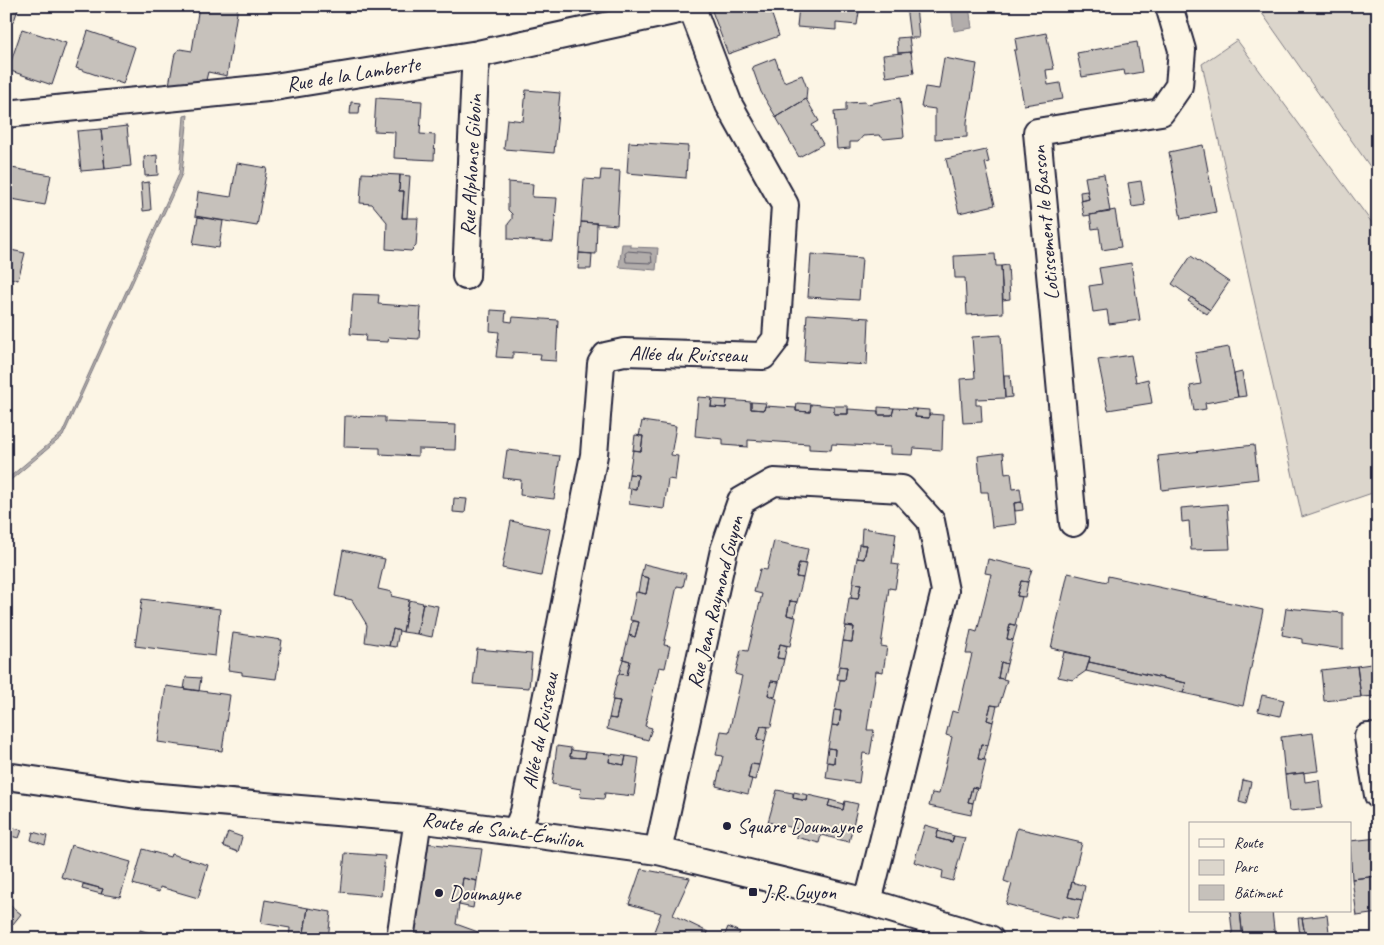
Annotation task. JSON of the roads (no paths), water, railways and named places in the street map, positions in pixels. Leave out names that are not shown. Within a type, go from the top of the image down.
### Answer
[{"type":"street","name":"Lotissement le Basson","points":[[1074,523],[1036,132],[1161,112],[1179,86],[1182,50],[1169,6]]},
{"type":"street","name":"Rue de la Lamberte","points":[[6,114],[268,88],[478,54],[694,7]]},
{"type":"street","name":"Allée du Ruisseau","points":[[516,832],[526,802],[594,455],[601,364],[606,356],[624,352],[764,356],[776,340],[785,205],[729,105],[694,7]]},
{"type":"street","name":"Rue Alphonse Giboin","points":[[466,276],[475,71],[478,54]]},
{"type":"street","name":"Rue Jean Raymond Guyon","points":[[658,851],[724,550],[741,502],[774,482],[902,489],[931,521],[945,591],[868,902]]},
{"type":"street","points":[[1378,737],[1368,737],[1378,796]]},
{"type":"street","name":"Route de Saint-Émilion","points":[[6,776],[137,795],[418,819],[658,851],[868,902],[963,934],[990,939]]},
{"type":"street","points":[[400,939],[418,819]]},
{"type":"water","points":[[951,6],[969,6],[972,28],[954,31]]},
{"type":"water","points":[[188,115],[182,174],[63,436],[6,484],[6,480],[62,433],[179,174],[184,116]]},
{"type":"water","points":[[622,244],[630,244],[630,247],[658,248],[656,270],[619,267]]},
{"type":"place","name":"Square Doumayne","points":[[727,826]]},
{"type":"place","name":"J.R. Guyon","points":[[753,892]]},
{"type":"place","name":"Doumayne","points":[[439,893]]}]
